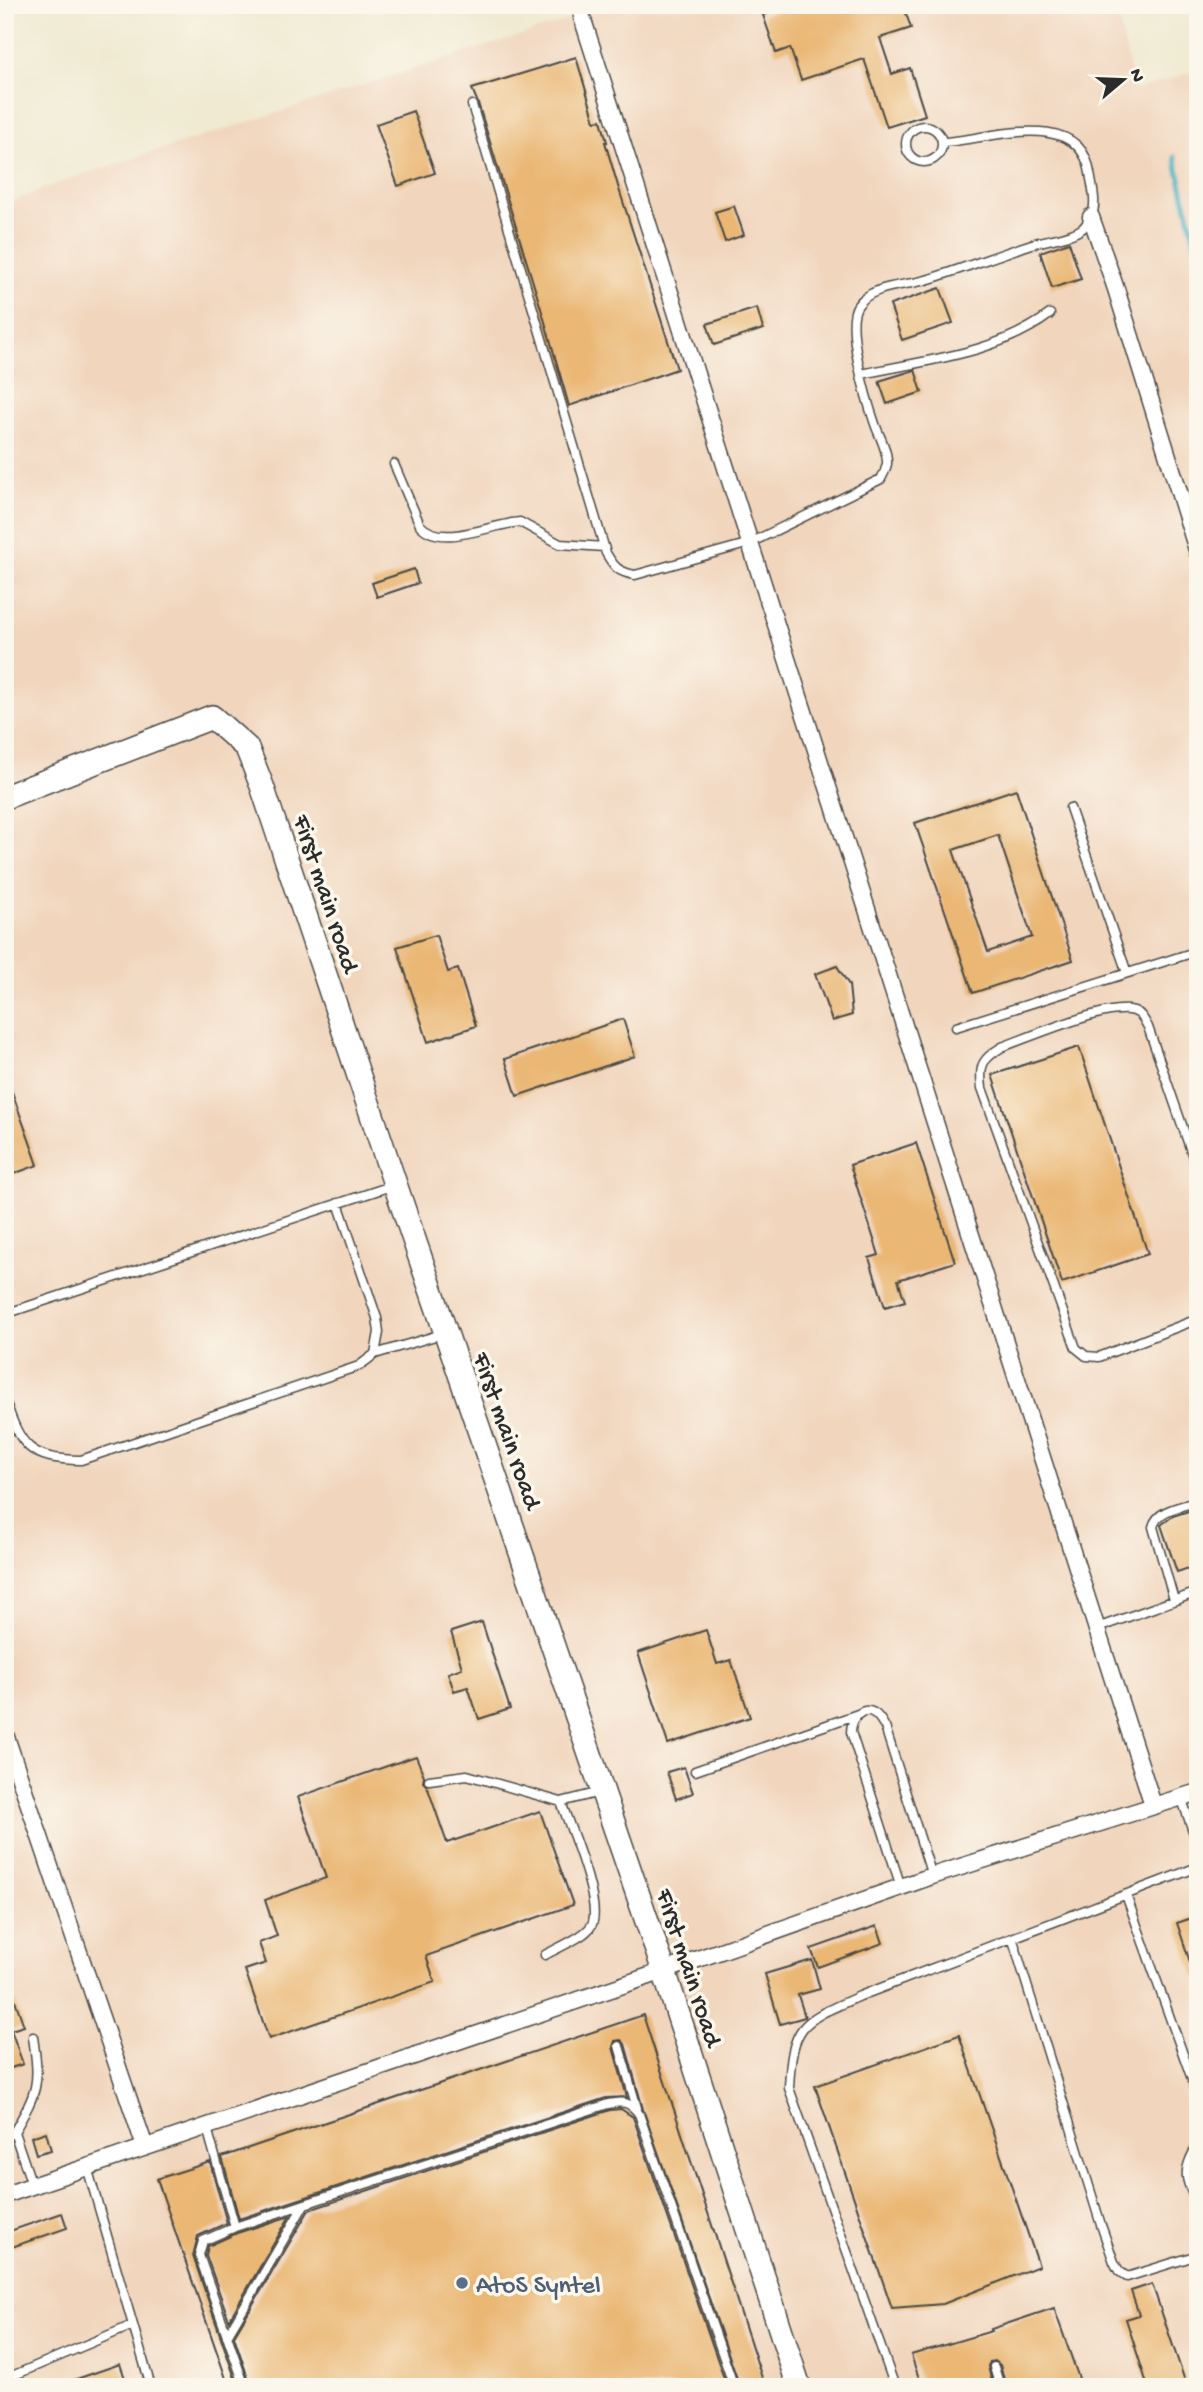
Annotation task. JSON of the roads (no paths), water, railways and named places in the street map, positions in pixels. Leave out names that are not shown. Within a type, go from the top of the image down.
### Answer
[{"type":"street","points":[[582,18],[1153,1805]]},
{"type":"street","points":[[1091,217],[1198,553]]},
{"type":"street","name":"First main road","points":[[5,797],[212,717],[247,748],[603,1791],[672,1968],[799,2387]]},
{"type":"street","points":[[5,1734],[145,2147]]},
{"type":"street","points":[[5,2195],[672,1968],[932,1876],[1198,1792]]},
{"type":"lane","points":[[472,105],[604,547],[614,567],[623,573],[635,575],[750,544],[881,479],[887,464],[886,454],[874,422],[854,345],[853,314],[857,306],[865,298],[881,290],[925,280],[1084,228],[1091,217],[1095,206],[1086,157],[1081,148],[1065,137],[1042,131],[1026,131],[943,142]]},
{"type":"lane","points":[[923,125],[932,126],[940,133],[943,142],[942,152],[936,159],[926,163],[909,155],[906,146],[907,136],[914,128],[923,125]]},
{"type":"lane","points":[[862,374],[991,345],[1031,328],[1050,314]]},
{"type":"lane","points":[[394,464],[419,525],[434,535],[447,537],[520,522],[560,544],[604,547]]},
{"type":"lane","points":[[1070,808],[1127,973]]},
{"type":"lane","points":[[956,1027],[1198,951]]},
{"type":"lane","points":[[1198,1171],[1142,1015],[1133,1011],[1109,1010],[1002,1047],[987,1056],[980,1070],[982,1088],[1076,1348],[1086,1356],[1100,1357],[1198,1319]]},
{"type":"lane","points":[[5,1314],[395,1184]]},
{"type":"lane","points":[[338,1203],[377,1318],[379,1332],[375,1354]]},
{"type":"lane","points":[[5,1400],[11,1418],[32,1451],[63,1460],[80,1460],[359,1366],[375,1354],[446,1333]]},
{"type":"lane","points":[[1174,1600],[1153,1528],[1154,1521],[1165,1513],[1198,1502]]},
{"type":"lane","points":[[1097,1628],[1198,1592]]},
{"type":"lane","points":[[695,1771],[858,1714],[868,1711],[875,1713],[885,1727],[932,1876]]},
{"type":"lane","points":[[858,1714],[853,1719],[851,1731],[901,1887]]},
{"type":"lane","points":[[429,1780],[467,1775],[561,1802],[603,1791]]},
{"type":"lane","points":[[1181,1797],[1198,1845]]},
{"type":"lane","points":[[545,1955],[592,1926],[595,1912],[593,1895],[561,1802]]},
{"type":"lane","points":[[895,2387],[789,2088],[791,2054],[799,2031],[820,2014],[1198,1867]]},
{"type":"lane","points":[[1126,1895],[1198,2096]]},
{"type":"lane","points":[[1013,1940],[1101,2225],[1119,2271],[1127,2277],[1198,2255]]},
{"type":"lane","points":[[32,2185],[9,2133],[33,2100],[38,2075],[33,2037]]},
{"type":"lane","points":[[619,2046],[639,2114],[734,2387]]},
{"type":"lane","points":[[245,2387],[199,2255],[203,2241],[234,2227],[608,2104],[623,2101],[631,2104],[639,2114]]},
{"type":"lane","points":[[207,2128],[234,2227]]},
{"type":"lane","points":[[1198,2143],[1186,2165],[1186,2182],[1198,2205]]},
{"type":"lane","points":[[87,2167],[151,2387]]},
{"type":"lane","points":[[227,2336],[304,2204]]},
{"type":"lane","points":[[5,2379],[133,2325]]},
{"type":"lane","points":[[994,2367],[1000,2387]]},
{"type":"waterway","points":[[1175,157],[1198,255]]},
{"type":"place","name":"AtoS Syntel","points":[[462,2283]]}]
